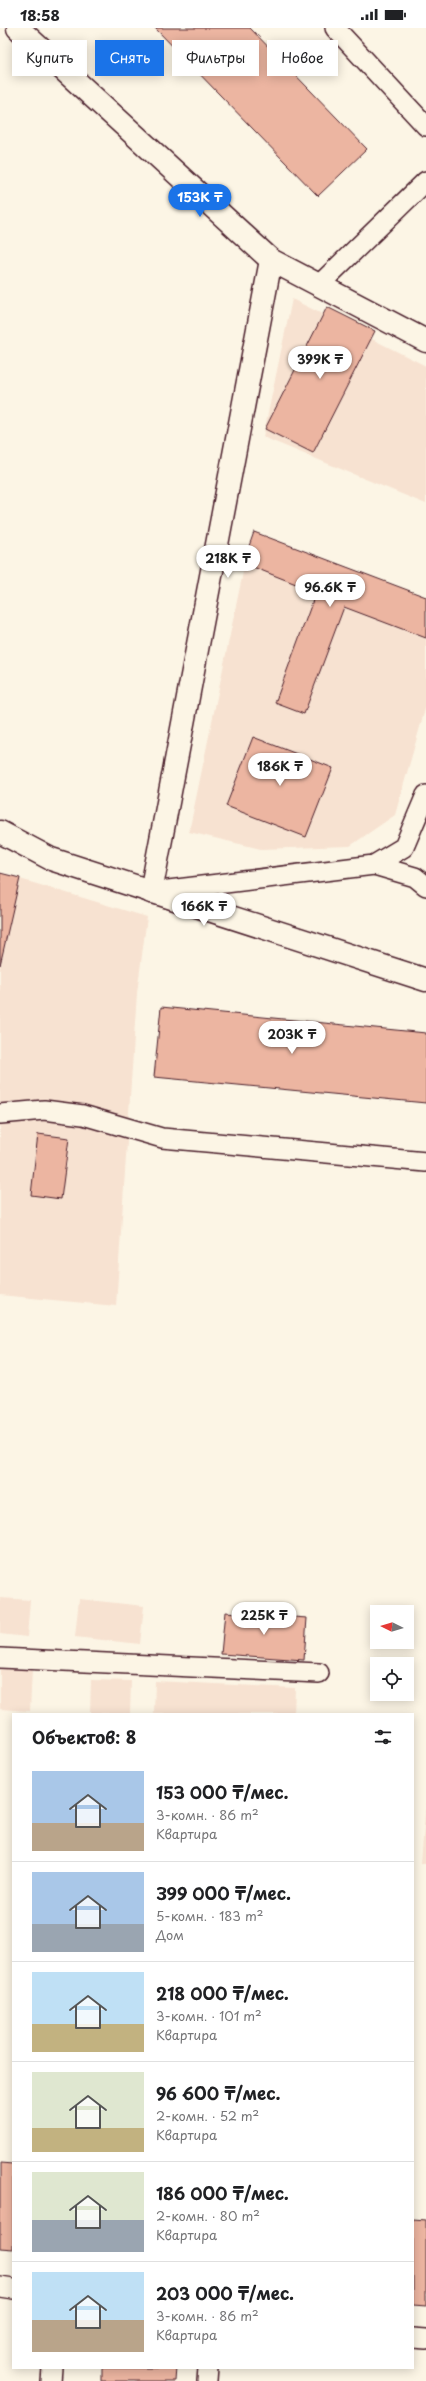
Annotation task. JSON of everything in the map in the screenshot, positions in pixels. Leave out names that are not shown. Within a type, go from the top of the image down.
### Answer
[{"type":"street","points":[[18,28],[271,260],[426,341]]},
{"type":"street","points":[[151,892],[271,260]]},
{"type":"street","points":[[0,832],[51,859],[426,980]]},
{"type":"lane","points":[[335,28],[426,126]]},
{"type":"lane","points":[[319,285],[426,181]]},
{"type":"lane","points":[[374,865],[404,847],[426,795]]},
{"type":"lane","points":[[151,892],[374,865],[416,877],[426,886]]},
{"type":"lane","points":[[0,1114],[44,1110],[83,1114],[162,1138],[426,1162]]},
{"type":"lane","points":[[0,1658],[319,1673]]},
{"type":"lane","points":[[0,2287],[12,2289]]},
{"type":"lane","points":[[414,2338],[426,2339]]},
{"type":"lane","points":[[51,2381],[52,2369]]},
{"type":"lane","points":[[207,2381],[208,2369]]},
{"type":"shaded area","points":[[292,299],[426,366],[426,504],[263,437]]},
{"type":"shaded area","points":[[247,553],[426,624],[426,706],[395,815],[350,846],[261,849],[189,832]]},
{"type":"shaded area","points":[[0,873],[147,917],[137,993],[116,1306],[0,1295]]},
{"type":"shaded area","points":[[0,1598],[30,1600],[27,1637],[0,1634]]},
{"type":"shaded area","points":[[79,1599],[144,1606],[140,1644],[75,1637]]},
{"type":"shaded area","points":[[0,1667],[32,1669],[30,1711],[0,1709]]},
{"type":"shaded area","points":[[91,1680],[131,1681],[130,1713],[90,1713]]},
{"type":"shaded area","points":[[155,1681],[295,1688],[294,1713],[154,1713]]},
{"type":"shaded area","points":[[426,1802],[426,1863],[421,1863]]},
{"type":"building","points":[[155,28],[250,28],[267,46],[267,76],[296,76],[367,149],[318,196],[202,76],[259,76],[259,40],[172,40],[172,46]]},
{"type":"building","points":[[327,307],[375,331],[313,453],[265,429]]},
{"type":"building","points":[[254,532],[426,597],[426,638],[344,607],[304,714],[275,703],[316,592],[243,563]]},
{"type":"building","points":[[253,737],[333,768],[306,837],[226,806]]},
{"type":"building","points":[[0,873],[20,878],[0,965]]},
{"type":"building","points":[[161,1007],[426,1033],[426,1103],[154,1077]]},
{"type":"building","points":[[38,1134],[69,1138],[61,1199],[31,1195]]},
{"type":"building","points":[[225,1612],[307,1618],[304,1660],[221,1654]]},
{"type":"building","points":[[0,2163],[12,2164],[12,2249],[0,2248]]},
{"type":"building","points":[[414,2219],[426,2220],[426,2306],[414,2305]]},
{"type":"building","points":[[102,2369],[176,2369],[175,2381],[102,2381]]}]
